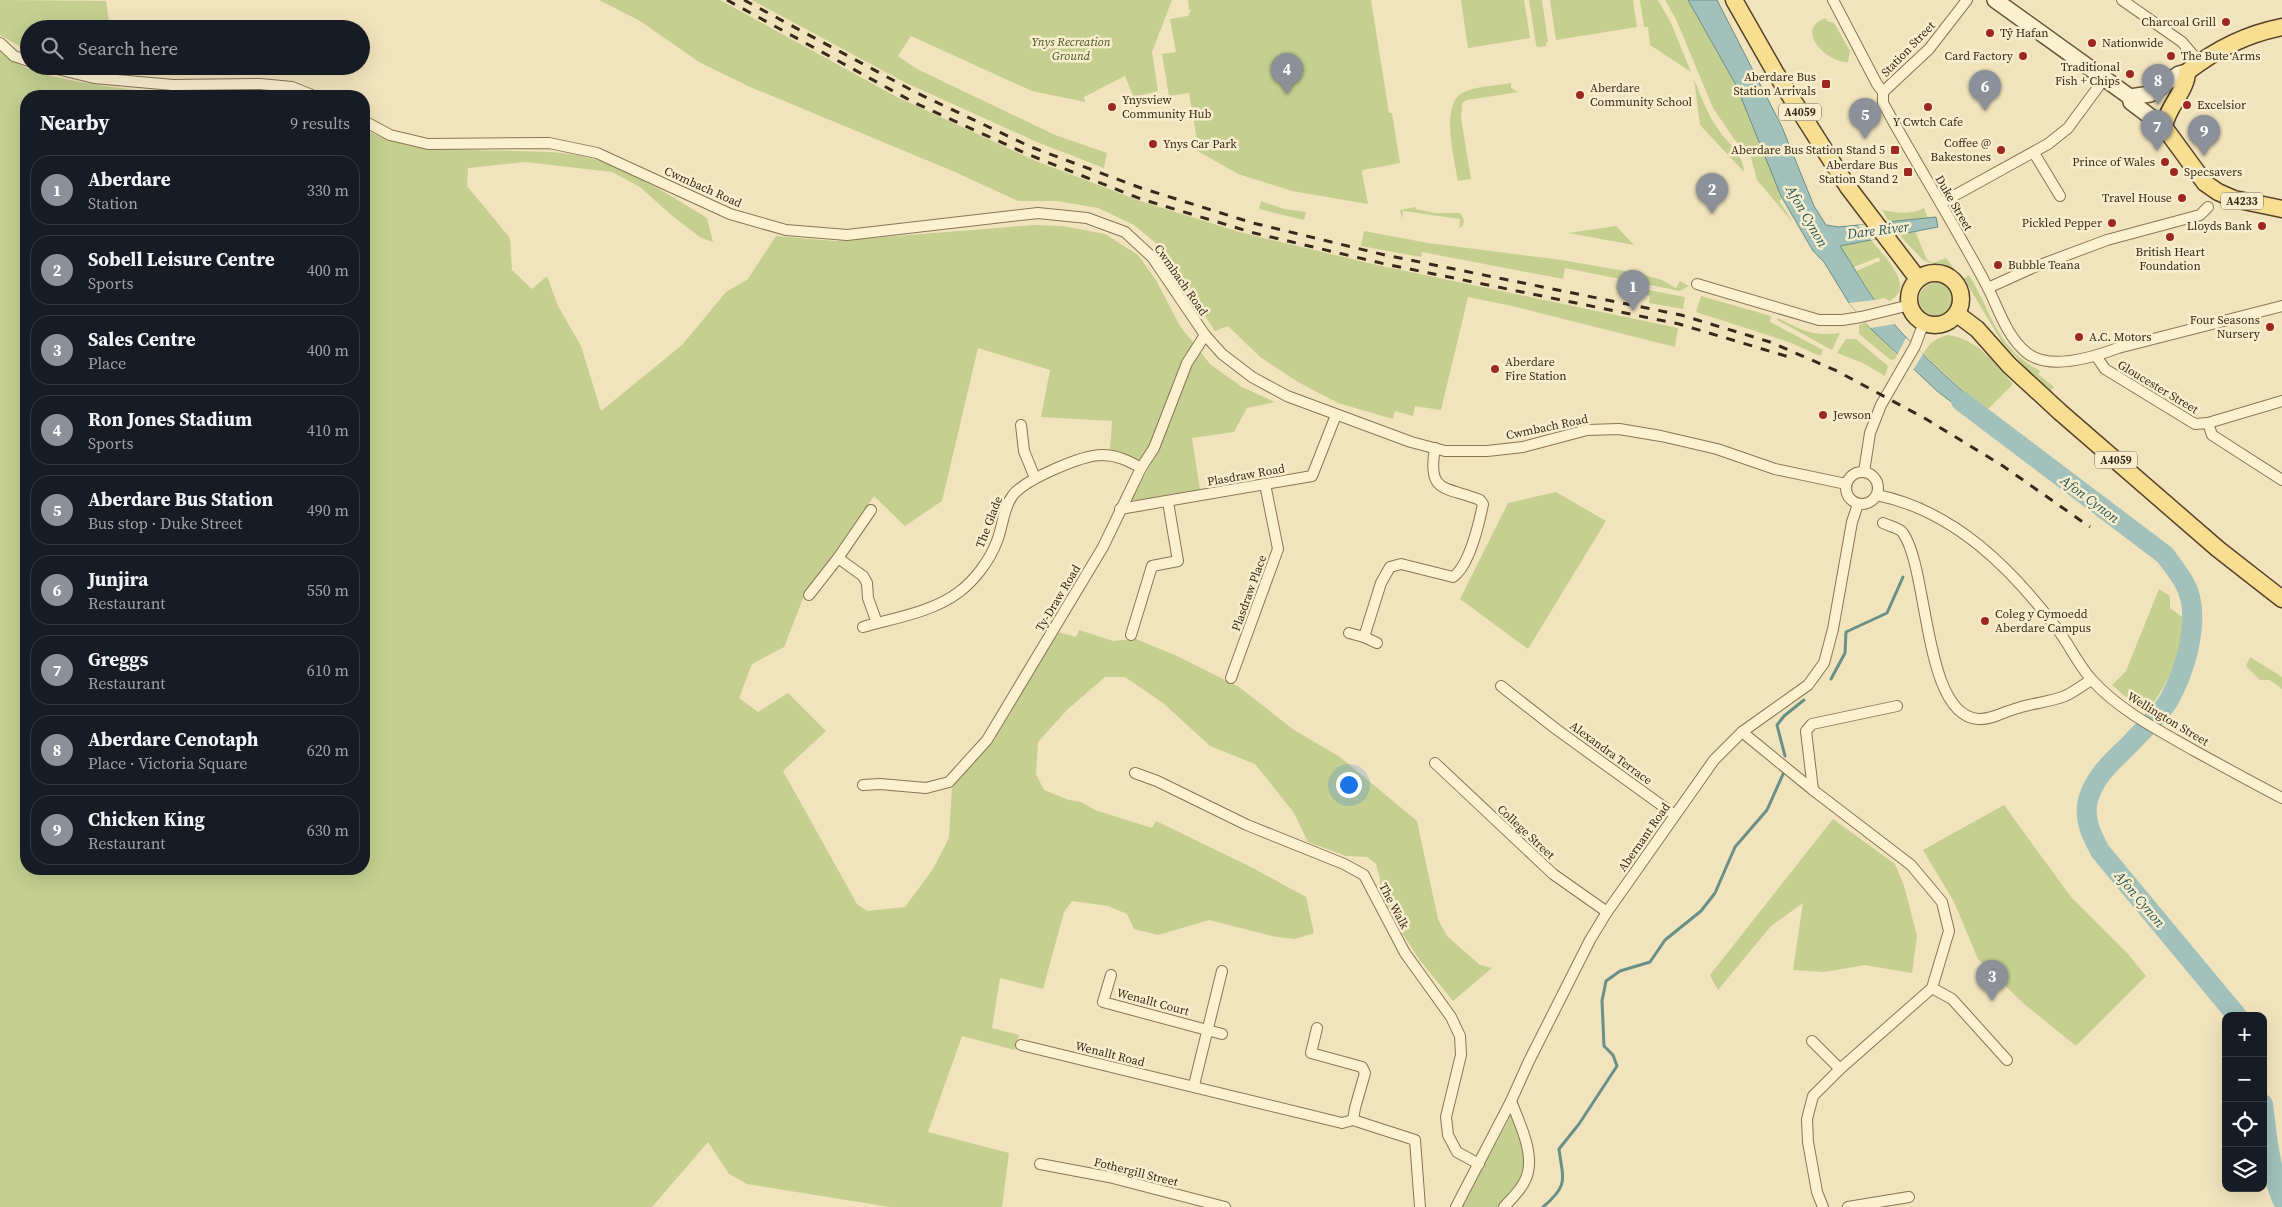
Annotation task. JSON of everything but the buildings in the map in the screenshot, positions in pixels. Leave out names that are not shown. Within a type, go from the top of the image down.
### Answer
[{"type":"main road","name":"A4059","points":[[1734,0],[1780,80],[1848,187],[1918,279]]},
{"type":"main road","points":[[1995,0],[2130,97],[2131,102],[2164,127]]},
{"type":"main road","points":[[2130,97],[2150,94],[2179,74],[2246,36],[2282,27]]},
{"type":"main road","points":[[2164,127],[2165,117],[2193,67]]},
{"type":"main road","name":"A4233","points":[[2164,127],[2205,183],[2229,197],[2282,209]]},
{"type":"main road","points":[[1934,273],[1942,274],[1956,282],[1961,298],[1957,314],[1952,319],[1938,324],[1924,322],[1913,312],[1910,304],[1911,291],[1918,279],[1934,273]]},
{"type":"main road","name":"A4059","points":[[1957,314],[1977,329],[2009,365],[2060,412],[2218,549],[2282,599]]},
{"type":"street","name":"Station Street","points":[[1883,92],[1929,49],[1967,0]]},
{"type":"street","points":[[2122,0],[2182,42],[2193,67]]},
{"type":"street","name":"Duke Street","points":[[1837,1],[1883,92],[1883,103],[1988,288],[2007,328],[2027,353],[2050,361],[2069,361],[2096,356],[2118,348],[2282,306]]},
{"type":"street","points":[[0,44],[14,56],[20,58]]},
{"type":"street","points":[[82,75],[94,78],[173,86],[260,84],[292,87],[299,90]]},
{"type":"street","points":[[1941,203],[2034,153],[2068,128],[2104,79]]},
{"type":"street","name":"Cwmbach Road","points":[[370,124],[390,135],[428,144],[549,143],[597,153],[730,214],[786,230],[846,235],[1038,213],[1087,218],[1125,232],[1152,256],[1205,335],[1222,354],[1252,377],[1287,396],[1411,442],[1445,451],[1487,451],[1523,447],[1587,430],[1619,429],[1717,449],[1755,464],[1846,484]]},
{"type":"street","points":[[2034,153],[2060,196]]},
{"type":"street","points":[[1988,288],[2032,268],[2107,240],[2200,215],[2208,207]]},
{"type":"street","points":[[1697,284],[1813,318],[1833,320],[1861,317],[1910,304]]},
{"type":"street","points":[[1864,472],[1870,433],[1881,405],[1915,346],[1924,322]]},
{"type":"street","name":"Ty-Draw Road","points":[[863,785],[926,788],[949,782],[987,740],[1102,547],[1141,468],[1154,448],[1187,363],[1205,335]]},
{"type":"street","name":"Gloucester Street","points":[[2096,356],[2105,369],[2195,424],[2208,423],[2212,435],[2282,480]]},
{"type":"street","points":[[2208,423],[2282,402]]},
{"type":"street","name":"Plasdraw Road","points":[[1120,509],[1312,476],[1336,415]]},
{"type":"street","points":[[1021,425],[1024,451],[1035,478]]},
{"type":"street","points":[[1364,637],[1381,584],[1390,567],[1401,564],[1453,577],[1460,572],[1472,542],[1483,504],[1480,500],[1443,489],[1434,479],[1431,467],[1435,448]]},
{"type":"street","name":"The Glade","points":[[863,627],[933,606],[959,592],[974,576],[991,552],[1013,495],[1035,478],[1080,460],[1102,455],[1128,460],[1141,468]]},
{"type":"street","points":[[1864,472],[1873,476],[1876,480],[1877,495],[1871,502],[1858,504],[1846,494],[1846,484],[1855,473],[1864,472]]},
{"type":"street","name":"Plasdraw Place","points":[[1231,678],[1278,549],[1265,484]]},
{"type":"street","name":"Wellington Street","points":[[1877,495],[1899,499],[1940,518],[1972,539],[2005,567],[2037,602],[2091,680],[2118,703],[2166,734],[2282,798]]},
{"type":"street","points":[[1131,635],[1152,566],[1178,561],[1168,502]]},
{"type":"street","name":"Abernant Road","points":[[1456,1207],[1511,1101],[1590,940],[1607,912],[1714,760],[1742,732],[1808,685],[1824,664],[1833,628],[1852,522],[1858,504]]},
{"type":"street","points":[[809,595],[872,510]]},
{"type":"street","points":[[1883,523],[1902,531],[1913,552],[1935,668],[1951,700],[1965,715],[1977,719],[1991,718],[2015,708],[2066,695],[2091,680]]},
{"type":"street","points":[[838,558],[863,576],[867,582],[868,598],[877,623]]},
{"type":"street","points":[[1349,633],[1377,643]]},
{"type":"street","name":"Alexandra Terrace","points":[[1501,686],[1556,729],[1675,815]]},
{"type":"street","points":[[1813,790],[1806,731],[1812,724],[1897,706]]},
{"type":"street","points":[[1742,732],[1813,790],[1911,865],[1942,902],[1949,931],[1932,988],[1840,1068],[1813,1096],[1807,1119],[1817,1192],[1823,1207]]},
{"type":"street","name":"College Street","points":[[1435,763],[1553,874],[1607,912]]},
{"type":"street","name":"The Walk","points":[[1135,774],[1157,781],[1247,825],[1344,864],[1364,875],[1405,953],[1451,1017],[1460,1036],[1461,1055],[1446,1116],[1448,1135],[1457,1152],[1479,1164]]},
{"type":"street","points":[[1194,1085],[1222,971]]},
{"type":"street","name":"Wenallt Court","points":[[1111,975],[1103,1002],[1222,1034]]},
{"type":"street","points":[[1932,988],[1952,999],[2007,1060]]},
{"type":"street","points":[[1317,1028],[1311,1053],[1362,1066],[1365,1073],[1353,1120]]},
{"type":"street","points":[[1812,1042],[1840,1068]]},
{"type":"street","name":"Wenallt Road","points":[[1021,1045],[1194,1085],[1342,1123],[1353,1120],[1415,1140],[1420,1207]]},
{"type":"street","points":[[1504,1207],[1521,1186],[1528,1173],[1529,1159],[1520,1124],[1511,1101]]},
{"type":"street","name":"Fothergill Street","points":[[1040,1164],[1109,1177],[1225,1207]]},
{"type":"street","points":[[1848,1207],[1909,1197]]},
{"type":"green space","points":[[0,0],[106,1],[109,20],[20,20],[20,47],[0,35]]},
{"type":"green space","points":[[599,0],[720,0],[897,97],[1036,161],[1140,201],[1243,233],[1377,265],[1678,328],[1675,347],[1512,306],[1468,297],[1441,410],[1415,406],[1413,416],[1395,411],[1393,419],[1338,403],[1298,382],[1260,357],[1228,326],[1215,331],[1158,245],[1134,225],[1098,208],[1057,201],[1018,201],[955,172],[748,86],[699,62],[640,21]]},
{"type":"green space","name":"Ynys Recreation Ground","points":[[752,0],[1172,0],[1152,52],[1158,91],[1139,96],[1141,107],[1138,108],[1125,76],[1084,97],[1085,102],[1032,91],[911,36],[898,56],[917,69],[1055,135],[1107,153],[1104,168],[1037,142],[904,82]]},
{"type":"green space","points":[[1188,0],[1371,0],[1389,113],[1392,113],[1400,163],[1363,170],[1368,204],[1292,191],[1238,174],[1196,150],[1198,146],[1189,93],[1169,96],[1162,54],[1176,52],[1170,19],[1188,16],[1191,10],[1189,10]]},
{"type":"green space","points":[[1461,0],[1524,0],[1530,38],[1468,48]]},
{"type":"green space","points":[[1529,0],[1542,0],[1548,42],[1546,42],[1546,46],[1537,47]]},
{"type":"green space","points":[[1550,0],[1633,0],[1637,27],[1556,40]]},
{"type":"green space","points":[[1640,0],[1658,0],[1671,23],[1691,72],[1650,45],[1648,27],[1644,27]]},
{"type":"green space","points":[[1665,0],[1688,0],[1736,85],[1783,198],[1779,201],[1794,224],[1757,180],[1751,157],[1734,139],[1713,108],[1676,19]]},
{"type":"green space","points":[[1826,18],[1827,21],[1834,23],[1850,51],[1848,62],[1831,57],[1823,51],[1813,37],[1813,30],[1817,23]]},
{"type":"green space","points":[[0,52],[20,65],[20,75],[49,75],[93,84],[141,90],[20,90],[20,875],[370,875],[370,132],[385,139],[410,145],[467,150],[553,152],[594,159],[627,172],[707,218],[713,242],[701,238],[640,187],[612,172],[525,162],[468,168],[467,186],[510,238],[512,270],[532,289],[547,276],[558,306],[581,346],[601,411],[682,345],[726,292],[748,279],[776,236],[835,241],[1034,225],[1063,226],[1105,234],[1138,255],[1156,280],[1180,326],[1210,364],[1242,387],[1275,402],[1247,408],[1234,432],[1192,438],[1200,490],[1130,501],[1151,464],[1110,449],[1112,421],[1041,417],[1050,370],[978,348],[942,501],[905,526],[874,496],[804,596],[784,647],[752,664],[739,698],[758,712],[788,693],[826,731],[783,771],[857,904],[867,911],[905,907],[933,869],[949,838],[952,786],[990,741],[1058,632],[1076,637],[1079,630],[1113,641],[1136,639],[1177,656],[1239,687],[1294,730],[1340,757],[1417,821],[1438,919],[1447,936],[1480,965],[1492,968],[1453,1001],[1419,959],[1403,934],[1380,892],[1380,878],[1376,864],[1367,857],[1346,856],[1308,842],[1294,813],[1255,764],[1210,746],[1163,703],[1125,677],[1105,677],[1067,710],[1038,742],[1036,774],[1044,790],[1069,800],[1081,802],[1095,810],[1152,828],[1156,821],[1253,868],[1306,897],[1314,933],[1295,939],[1276,937],[1209,920],[1158,935],[1134,929],[1127,914],[1108,906],[1072,901],[1064,912],[1043,989],[1000,978],[992,1028],[1019,1035],[1015,1050],[962,1036],[928,1132],[1009,1153],[1002,1207],[890,1207],[747,1184],[729,1174],[708,1142],[652,1207],[0,1207]]},
{"type":"green space","points":[[1694,79],[1704,105],[1714,123],[1741,159],[1744,172],[1700,125]]},
{"type":"green space","points":[[1511,83],[1511,88],[1518,92],[1467,100],[1462,103],[1461,118],[1471,179],[1458,181],[1450,121],[1455,100],[1462,93],[1473,89]]},
{"type":"green space","points":[[1261,201],[1284,209],[1306,212],[1304,220],[1259,209]]},
{"type":"green space","points":[[1415,207],[1416,209],[1435,213],[1460,213],[1464,220],[1463,226],[1459,228],[1460,219],[1403,211],[1402,219],[1400,210]]},
{"type":"green space","points":[[1924,208],[1928,218],[1889,222],[1882,210],[1904,213]]},
{"type":"green space","points":[[1616,226],[1634,245],[1568,233]]},
{"type":"green space","points":[[1364,231],[1428,243],[1562,260],[1636,273],[1662,280],[1676,288],[1680,281],[1689,286],[1680,291],[1565,268],[1563,279],[1422,252],[1421,257],[1361,246]]},
{"type":"green space","points":[[1915,231],[1927,260],[1933,263],[1946,258],[1958,274],[1923,260],[1900,236]]},
{"type":"green space","points":[[1871,240],[1895,270],[1900,283],[1899,291],[1890,301],[1884,298],[1875,300],[1856,271],[1880,261],[1879,257],[1854,267],[1840,246]]},
{"type":"green space","points":[[1969,275],[2004,340],[2025,362],[2040,371],[2038,374],[2054,387],[2049,393],[2002,342],[1964,279]]},
{"type":"green space","points":[[1936,283],[1948,288],[1953,300],[1948,312],[1936,317],[1924,312],[1919,300],[1924,288]]},
{"type":"green space","points":[[1617,284],[1685,297],[1683,309],[1649,303],[1650,296],[1616,289]]},
{"type":"green space","points":[[1701,296],[1771,316],[1770,322],[1823,350],[1820,356],[1789,342],[1696,312]]},
{"type":"green space","points":[[1778,318],[1808,332],[1822,334],[1840,333],[1832,350],[1777,320]]},
{"type":"green space","points":[[1866,323],[1897,355],[1895,359],[1891,360],[1859,334],[1859,325]]},
{"type":"green space","points":[[1948,335],[1968,341],[1985,353],[2013,384],[1986,411],[1923,354],[1933,342]]},
{"type":"green space","points":[[1846,339],[1856,339],[1888,366],[1885,376],[1863,363],[1837,353]]},
{"type":"green space","points":[[1556,492],[1606,521],[1528,649],[1460,599],[1508,503]]},
{"type":"green space","points":[[2159,589],[2170,596],[2170,608],[2185,619],[2181,644],[2173,668],[2155,701],[2147,711],[2133,703],[2112,685],[2126,671]]},
{"type":"green space","points":[[2250,657],[2282,677],[2282,689],[2270,680],[2260,680],[2246,666]]},
{"type":"green space","points":[[2004,805],[2071,897],[2128,954],[2146,976],[2076,1046],[2024,1004],[1978,959],[1954,902],[1923,850]]},
{"type":"green space","points":[[1833,819],[1895,864],[1904,886],[1917,936],[1912,973],[1865,965],[1824,972],[1793,970],[1803,903],[1771,926],[1718,990],[1710,975]]},
{"type":"green space","points":[[1511,1115],[1518,1129],[1524,1156],[1521,1179],[1499,1207],[1462,1207]]},
{"type":"water","name":"Dare River","points":[[1688,0],[1717,0],[1782,127],[1814,206],[1826,225],[1839,227],[1936,217],[1938,227],[1840,246],[1875,301],[1900,331],[1986,411],[1978,422],[1937,391],[1870,328],[1849,303],[1824,262],[1813,251],[1781,196],[1736,85]]},
{"type":"pier","points":[[1889,222],[1900,236],[1871,240],[1858,225]]},
{"type":"pier","points":[[1875,300],[1895,324],[1870,328],[1849,303]]},
{"type":"pier","points":[[1906,338],[1923,354],[1913,370],[1897,355]]},
{"type":"waterway","name":"Afon Cynon","points":[[1961,401],[2165,555],[2186,586],[2192,609],[2191,636],[2175,689],[2161,711],[2111,762],[2095,783],[2088,800],[2087,821],[2100,851],[2234,1012]]},
{"type":"waterway","points":[[1831,679],[1845,653],[1846,632],[1887,613],[1903,577]]},
{"type":"waterway","points":[[1785,756],[1777,725],[1784,716],[1804,700]]},
{"type":"waterway","points":[[1543,1207],[1561,1187],[1563,1175],[1559,1149],[1579,1124],[1617,1066],[1613,1055],[1604,1046],[1602,1001],[1606,981],[1620,971],[1650,962],[1665,940],[1701,911],[1715,893],[1735,847],[1767,810],[1784,772]]},
{"type":"waterway","name":"Afon Cynon","points":[[2267,1134],[2272,1165],[2282,1200]]},
{"type":"railway","points":[[727,0],[915,103],[1027,154],[1141,199],[1254,233],[1385,264],[1679,324],[1789,357]]},
{"type":"railway","points":[[744,0],[917,93],[1031,147],[1141,188],[1253,223],[1385,255],[1681,315],[1770,342],[1837,371],[1926,419],[2003,466],[2090,527]]},
{"type":"place","name":"Charcoal Grill","points":[[2226,22]]},
{"type":"place","name":"Tŷ Hafan","points":[[1990,33]]},
{"type":"place","name":"Nationwide","points":[[2092,43]]},
{"type":"place","name":"Card Factory","points":[[2023,56]]},
{"type":"place","name":"The Bute Arms","points":[[2171,56]]},
{"type":"place","name":"Traditional Fish + Chips","points":[[2130,74]]},
{"type":"place","name":"Aberdare Bus Station Arrivals","points":[[1826,84]]},
{"type":"place","name":"Ron Jones Stadium","points":[[1287,94]]},
{"type":"place","name":"Aberdare Community School","points":[[1580,95]]},
{"type":"place","name":"Aberdare Cenotaph","points":[[2158,105]]},
{"type":"place","name":"Excelsior","points":[[2187,105]]},
{"type":"place","name":"Ynysview Community Hub","points":[[1112,107]]},
{"type":"place","name":"Y Cwtch Cafe","points":[[1928,107]]},
{"type":"place","name":"Junjira","points":[[1985,111]]},
{"type":"place","name":"Aberdare Bus Station","points":[[1865,139]]},
{"type":"place","name":"Ynys Car Park","points":[[1153,144]]},
{"type":"place","name":"Aberdare Bus Station Stand 5","points":[[1895,150]]},
{"type":"place","name":"Coffee @ Bakestones","points":[[2001,150]]},
{"type":"place","name":"Greggs","points":[[2157,151]]},
{"type":"place","name":"Chicken King","points":[[2204,156]]},
{"type":"place","name":"Prince of Wales","points":[[2165,162]]},
{"type":"place","name":"Aberdare Bus Station Stand 2","points":[[1908,172]]},
{"type":"place","name":"Specsavers","points":[[2174,172]]},
{"type":"place","name":"Travel House","points":[[2182,198]]},
{"type":"place","name":"Sobell Leisure Centre","points":[[1712,214]]},
{"type":"place","name":"Pickled Pepper","points":[[2112,223]]},
{"type":"place","name":"Lloyds Bank","points":[[2262,226]]},
{"type":"place","name":"British Heart Foundation","points":[[2170,237]]},
{"type":"place","name":"Bubble Teana","points":[[1998,265]]},
{"type":"place","name":"Aberdare","points":[[1633,311]]},
{"type":"place","name":"Four Seasons Nursery","points":[[2270,327]]},
{"type":"place","name":"A.C. Motors","points":[[2079,337]]},
{"type":"place","name":"Aberdare Fire Station","points":[[1495,369]]},
{"type":"place","name":"Jewson","points":[[1823,415]]},
{"type":"place","name":"Coleg y Cymoedd Aberdare Campus","points":[[1985,621]]},
{"type":"place","name":"Sales Centre","points":[[1992,1001]]}]
